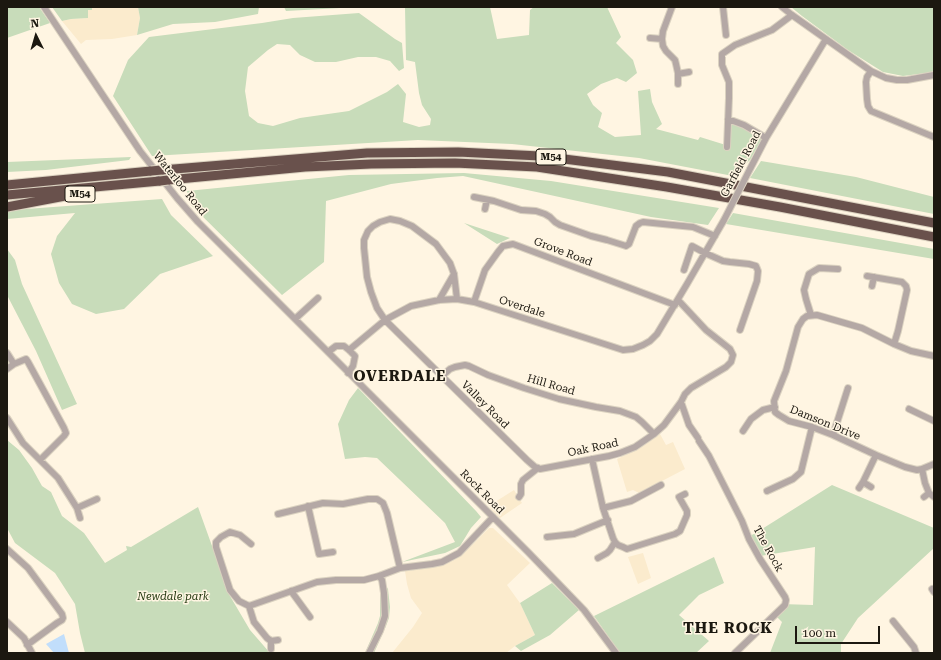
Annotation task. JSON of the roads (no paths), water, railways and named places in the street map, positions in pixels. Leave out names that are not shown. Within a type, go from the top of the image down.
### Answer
[{"type":"highway","name":"M54","points":[[7,185],[93,176],[368,153],[458,152],[540,156],[668,172],[934,223]]},
{"type":"highway","name":"M54","points":[[7,195],[305,167],[371,164],[455,163],[537,167],[667,187],[934,237]]},
{"type":"highway","name":"M54","points":[[7,179],[93,176]]},
{"type":"highway","name":"M54","points":[[7,207],[161,181]]},
{"type":"street","name":"Waterloo Road","points":[[44,7],[140,150],[177,198],[198,222],[328,352]]},
{"type":"street","points":[[672,7],[663,31],[662,39],[663,46],[675,60],[678,67],[678,84]]},
{"type":"street","points":[[724,7],[726,35]]},
{"type":"street","points":[[782,7],[871,71],[886,78],[908,80],[934,75]]},
{"type":"street","points":[[727,147],[730,98],[729,82],[722,65],[722,54],[735,46],[772,30],[792,15]]},
{"type":"street","points":[[650,38],[662,39]]},
{"type":"street","name":"Garfield Road","points":[[676,302],[724,220],[766,138],[826,39]]},
{"type":"street","points":[[871,71],[866,82],[868,106],[871,111],[934,136]]},
{"type":"street","points":[[678,74],[689,72]]},
{"type":"street","points":[[728,119],[744,125],[766,138]]},
{"type":"street","points":[[474,197],[494,201],[521,210],[536,211],[545,214],[560,225],[596,238],[626,246],[629,244],[636,226],[643,222],[693,227],[714,236]]},
{"type":"street","points":[[485,208],[487,200]]},
{"type":"street","points":[[384,320],[377,308],[367,277],[364,240],[368,231],[373,226],[390,219],[412,226],[436,244],[450,263],[454,274],[457,299]]},
{"type":"street","name":"Grove Road","points":[[474,302],[485,270],[503,246],[513,244],[676,302]]},
{"type":"street","points":[[684,270],[692,246],[723,261],[754,265],[757,268],[757,281],[740,330]]},
{"type":"street","points":[[838,269],[819,268],[809,274],[804,290],[811,315],[817,315],[862,328],[911,351],[934,356]]},
{"type":"street","points":[[830,275],[831,268]]},
{"type":"street","points":[[439,300],[454,274]]},
{"type":"street","points":[[872,286],[871,277],[902,282],[906,286],[907,290],[894,344]]},
{"type":"street","points":[[295,319],[318,298]]},
{"type":"street","name":"Overdale","points":[[349,350],[384,320],[411,306],[439,300],[457,299],[474,302],[623,350],[633,349],[650,341],[657,334],[676,302]]},
{"type":"street","name":"Oak Road","points":[[538,468],[545,468],[616,454],[644,442],[668,420],[685,394],[691,388],[726,367],[732,361],[733,355],[730,349],[706,330],[676,302]]},
{"type":"street","name":"Damson Drive","points":[[811,315],[803,319],[798,327],[786,371],[774,401],[775,412],[789,421],[812,427],[833,435],[905,467],[918,470],[922,469]]},
{"type":"street","name":"Valley Road","points":[[384,320],[526,460],[538,468]]},
{"type":"street","points":[[328,352],[336,346],[344,346],[355,356],[353,366],[348,373]]},
{"type":"street","name":"Rock Road","points":[[328,352],[584,610],[616,653]]},
{"type":"street","points":[[7,353],[14,364]]},
{"type":"street","points":[[7,369],[26,359],[66,433],[40,460]]},
{"type":"street","name":"Hill Road","points":[[442,376],[450,369],[455,367],[465,365],[470,366],[488,375],[559,399],[620,411],[636,417],[654,434]]},
{"type":"street","points":[[833,435],[848,388]]},
{"type":"street","name":"The Rock","points":[[681,402],[689,425],[712,462],[742,521],[749,539],[786,600],[785,605],[735,653]]},
{"type":"street","points":[[743,431],[752,419],[763,410],[775,407]]},
{"type":"street","points":[[909,409],[934,421]]},
{"type":"street","points":[[7,418],[23,443],[58,478],[77,508],[80,518]]},
{"type":"street","points":[[767,491],[793,479],[801,472],[812,427]]},
{"type":"street","points":[[859,488],[876,455]]},
{"type":"street","points":[[592,459],[603,508],[615,542],[618,545],[628,549],[680,531],[687,515],[687,511],[679,497],[685,494]]},
{"type":"street","points":[[924,497],[932,495],[925,483],[922,469],[934,464]]},
{"type":"street","points":[[519,497],[521,494],[521,484],[523,480],[538,468]]},
{"type":"street","points":[[863,482],[871,487]]},
{"type":"street","points":[[603,508],[631,501],[661,485]]},
{"type":"street","points":[[278,514],[323,503],[347,503],[372,498],[379,501],[383,503],[387,513],[400,568]]},
{"type":"street","points":[[77,508],[97,499]]},
{"type":"street","points":[[308,506],[319,554],[333,552]]},
{"type":"street","points":[[249,606],[317,582],[364,580],[400,568],[442,562],[459,553],[493,517]]},
{"type":"street","points":[[547,538],[574,534],[608,520]]},
{"type":"street","points":[[251,544],[240,535],[230,532],[216,542],[216,547],[230,590],[240,601],[249,606],[254,622],[267,638],[271,641],[278,640]]},
{"type":"street","points":[[598,558],[607,553],[615,542]]},
{"type":"street","points":[[7,549],[28,568],[62,614],[63,618],[27,645]]},
{"type":"street","points":[[369,653],[380,631],[385,616],[384,593],[382,580],[379,576]]},
{"type":"street","points":[[291,591],[310,617]]},
{"type":"street","points":[[305,610],[310,606]]},
{"type":"street","points":[[893,621],[914,647],[916,653]]},
{"type":"street","points":[[7,622],[24,638],[32,653]]},
{"type":"street","points":[[271,641],[271,649]]},
{"type":"water","points":[[64,634],[69,653],[54,653],[46,644]]},
{"type":"district","name":"OVERDALE","points":[[400,377]]},
{"type":"district","name":"THE ROCK","points":[[728,629]]},
{"type":"park label","name":"Newdale park","points":[[173,597]]}]
